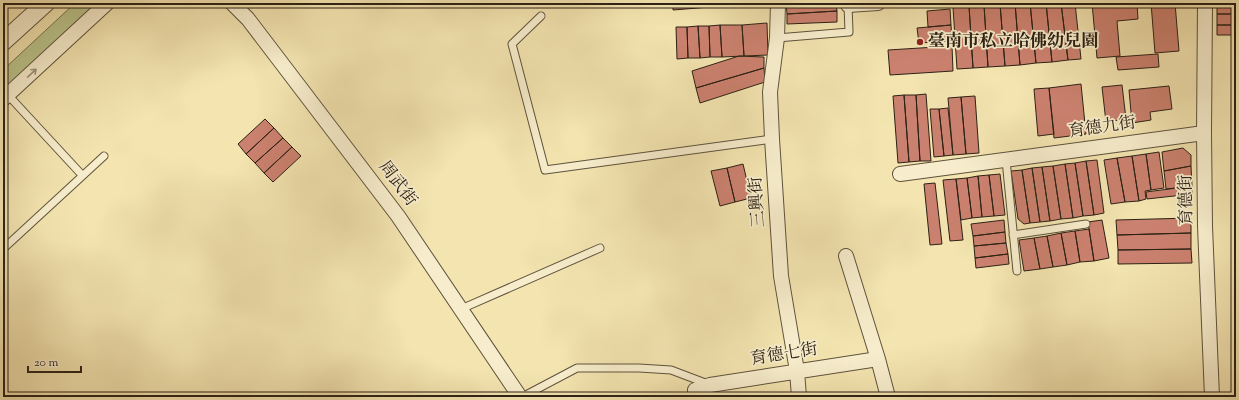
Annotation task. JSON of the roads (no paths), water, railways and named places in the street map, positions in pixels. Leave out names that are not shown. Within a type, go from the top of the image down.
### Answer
[{"type":"street","points":[[3,42],[46,3]]},
{"type":"street","points":[[5,97],[107,3]]},
{"type":"street","name":"周武街","points":[[232,3],[248,19],[398,216],[521,397]]},
{"type":"street","name":"三興街","points":[[778,3],[777,38],[770,92],[772,139],[781,276],[797,371],[799,397]]},
{"type":"street","points":[[848,4],[878,3]]},
{"type":"street","name":"育德街","points":[[1205,3],[1205,226],[1212,397]]},
{"type":"street","name":"育德九街","points":[[900,174],[1204,133]]},
{"type":"street","points":[[846,256],[878,359],[888,397]]},
{"type":"street","name":"育德七街","points":[[696,393],[710,385],[878,359]]},
{"type":"lane","points":[[777,38],[849,32],[848,4]]},
{"type":"lane","points":[[541,16],[512,44],[545,170],[772,139]]},
{"type":"lane","points":[[5,97],[82,175]]},
{"type":"lane","points":[[3,249],[104,156]]},
{"type":"lane","points":[[1006,160],[1017,271]]},
{"type":"lane","points":[[1013,235],[1086,224]]},
{"type":"lane","points":[[461,309],[600,248]]},
{"type":"lane","points":[[521,397],[577,368],[639,368],[671,370],[710,385]]},
{"type":"place","name":"臺南市私立哈佛幼兒園","points":[[920,42]]}]
